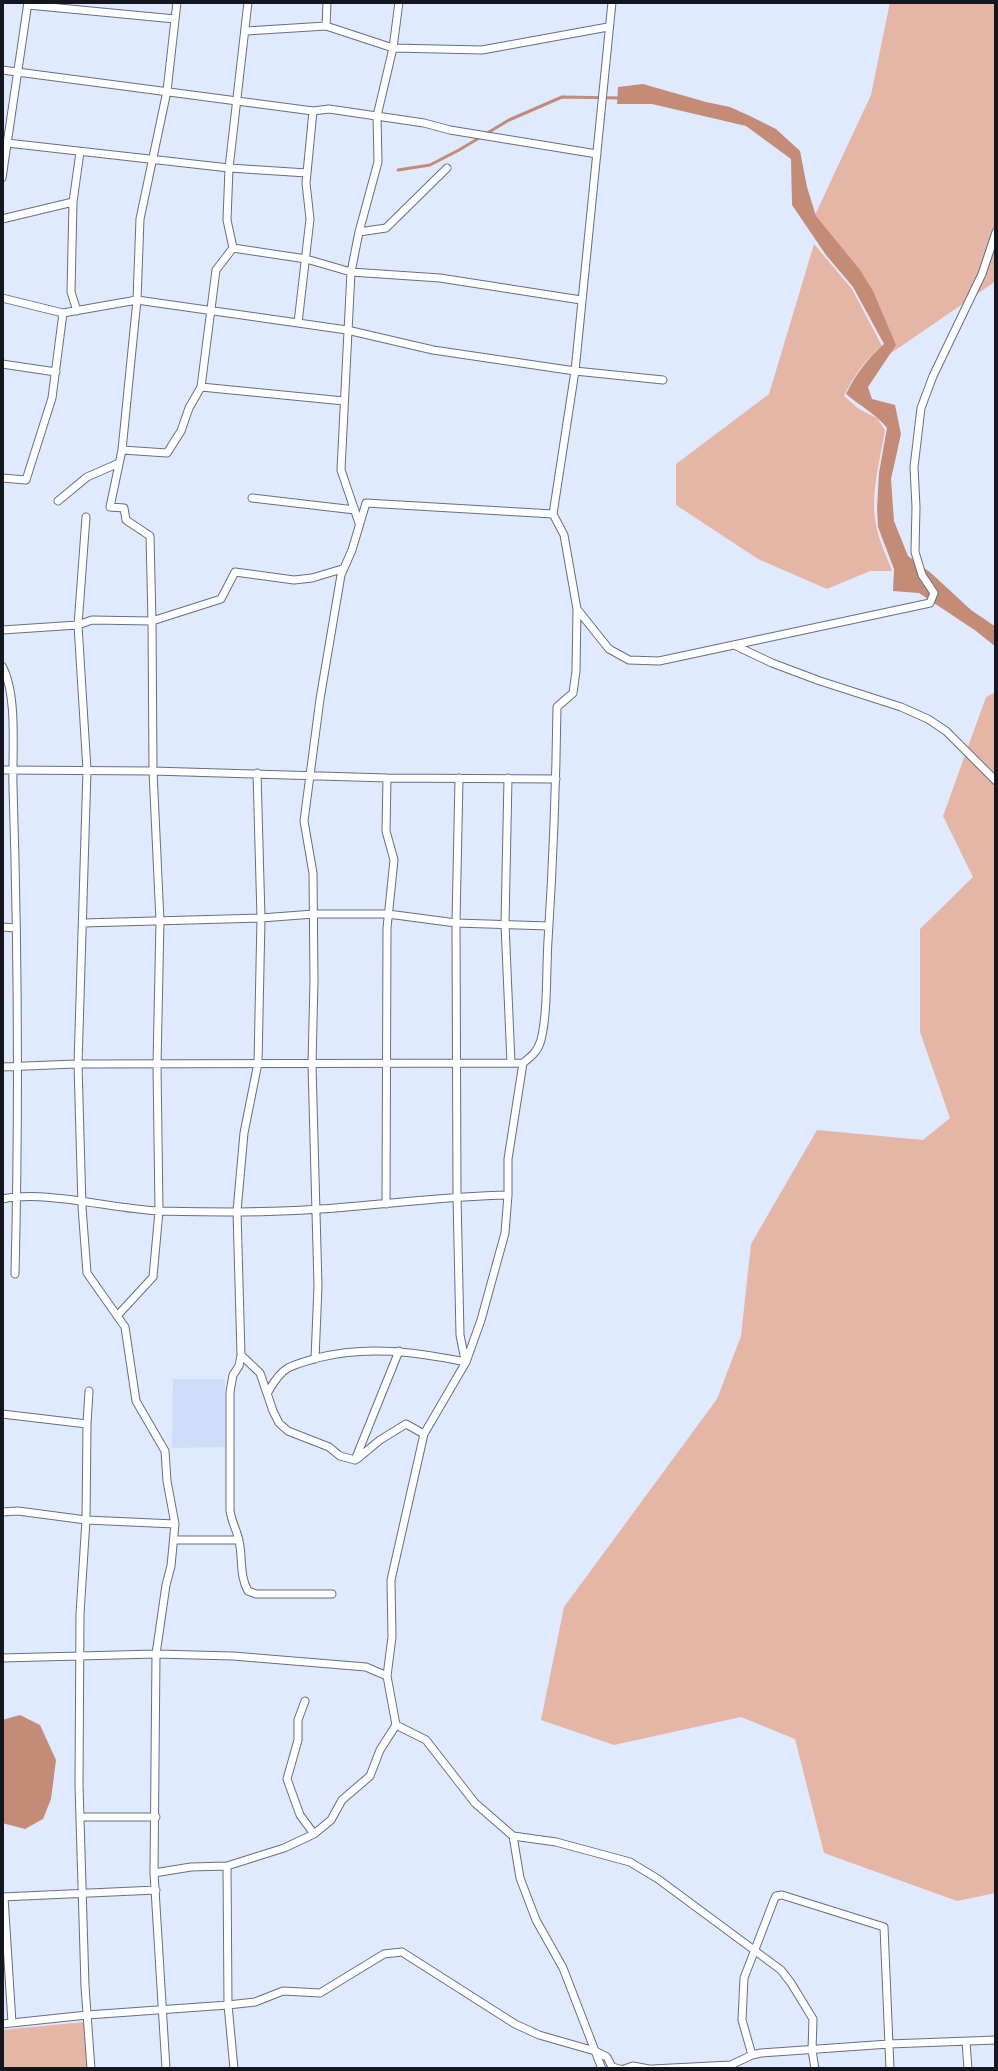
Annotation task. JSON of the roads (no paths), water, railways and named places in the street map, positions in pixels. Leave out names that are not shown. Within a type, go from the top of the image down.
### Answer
[{"type":"street","points":[[103,14],[104,2]]},
{"type":"street","points":[[117,1316],[153,1277],[159,1211],[157,1065],[160,921],[153,771],[150,536],[126,520],[124,508],[110,507],[122,450],[137,300],[140,219],[167,91],[177,2]]},
{"type":"street","points":[[122,450],[167,453],[201,387],[216,270],[233,248],[227,220],[229,168],[248,2]]},
{"type":"street","points":[[326,26],[327,2]]},
{"type":"street","points":[[359,523],[341,470],[351,272],[378,162],[377,116],[393,48],[399,2]]},
{"type":"street","points":[[154,1873],[191,1867],[227,1866],[284,1848],[314,1834],[331,1820],[342,1800],[370,1776],[380,1750],[396,1725],[387,1676],[392,1637],[391,1580],[424,1434],[466,1362],[481,1320],[505,1233],[508,1159],[523,1063],[538,1050],[542,1038],[557,707],[573,693],[576,671],[577,609],[564,535],[553,514],[575,371],[612,2]]},
{"type":"street","points":[[2,178],[28,3],[103,14],[175,19]]},
{"type":"street","points":[[246,31],[326,26],[393,48],[482,50],[608,27]]},
{"type":"street","points":[[2,70],[313,111],[329,109],[597,154]]},
{"type":"street","points":[[298,323],[310,219],[306,183],[313,111]]},
{"type":"street","points":[[7,143],[229,168],[307,173]]},
{"type":"street","points":[[77,311],[71,292],[73,202],[80,152]]},
{"type":"street","points":[[359,232],[386,228],[447,168]]},
{"type":"street","points":[[2,219],[73,202]]},
{"type":"street","points":[[577,609],[609,649],[629,660],[659,661],[930,603],[934,593],[922,575],[915,552],[914,467],[921,408],[982,274],[996,232]]},
{"type":"street","points":[[233,248],[306,259],[351,272],[440,278],[581,300]]},
{"type":"street","points":[[2,298],[63,313],[137,300],[347,330],[433,350],[575,371],[663,380]]},
{"type":"street","points":[[2,478],[26,480],[52,398],[63,313]]},
{"type":"street","points":[[2,364],[56,372]]},
{"type":"street","points":[[201,387],[344,401]]},
{"type":"street","points":[[58,501],[87,477],[119,463]]},
{"type":"street","points":[[252,498],[355,510]]},
{"type":"street","points":[[315,1359],[318,1286],[312,1065],[314,914],[313,873],[304,821],[342,569],[352,550],[366,503],[553,514]]},
{"type":"street","points":[[86,517],[78,625],[87,770],[78,1064],[82,1201],[87,1273],[125,1327],[136,1401],[165,1451],[175,1524],[156,1654],[154,1873],[166,2069]]},
{"type":"street","points":[[2,630],[78,625],[92,620],[152,621],[221,599],[235,572],[294,580],[342,569]]},
{"type":"street","points":[[734,645],[772,663],[901,707],[939,725],[996,781]]},
{"type":"street","points":[[2,666],[9,682],[16,928],[15,1274]]},
{"type":"street","points":[[2,770],[556,779]]},
{"type":"street","points":[[257,773],[261,918],[258,1063],[244,1133],[237,1211],[241,1355],[230,1392],[231,1516],[239,1540],[242,1581],[248,1591],[256,1594],[332,1594]]},
{"type":"street","points":[[386,1204],[388,914],[394,860],[386,831],[387,778]]},
{"type":"street","points":[[459,778],[457,1196],[460,1335],[466,1362]]},
{"type":"street","points":[[508,778],[505,924],[511,1063]]},
{"type":"street","points":[[83,923],[388,914],[456,923],[549,926]]},
{"type":"street","points":[[2,927],[16,928]]},
{"type":"street","points":[[2,1067],[78,1064],[523,1063]]},
{"type":"street","points":[[2,1199],[17,1196],[159,1211],[237,1211],[315,1210],[457,1196],[508,1195]]},
{"type":"street","points":[[268,1392],[286,1369],[329,1355],[374,1350],[419,1352],[466,1362]]},
{"type":"street","points":[[355,1460],[399,1351]]},
{"type":"street","points":[[241,1355],[260,1373],[279,1423],[288,1431],[355,1460]]},
{"type":"street","points":[[89,1391],[79,1657],[82,1892],[91,2069]]},
{"type":"street","points":[[2,1414],[87,1424]]},
{"type":"street","points":[[355,1460],[406,1424],[424,1434]]},
{"type":"street","points":[[2,1512],[175,1524]]},
{"type":"street","points":[[174,1540],[239,1540]]},
{"type":"street","points":[[2,1658],[222,1655],[343,1664],[366,1667],[387,1676]]},
{"type":"street","points":[[305,1701],[298,1720],[298,1740],[287,1779],[300,1815],[314,1834]]},
{"type":"street","points":[[396,1725],[426,1740],[475,1803],[513,1836],[556,1842],[630,1862],[658,1879],[781,1970],[813,2019],[815,2069]]},
{"type":"street","points":[[80,1817],[156,1817]]},
{"type":"street","points":[[513,1836],[520,1878],[536,1920],[563,1968],[602,2069]]},
{"type":"street","points":[[227,1866],[228,2005],[234,2069]]},
{"type":"street","points":[[12,2023],[3,1897],[156,1890]]},
{"type":"street","points":[[752,2055],[742,2020],[744,1978],[776,1896],[782,1895],[884,1927],[890,2069]]},
{"type":"street","points":[[2,2024],[255,2002],[283,1991],[320,1993],[384,1954],[402,1952],[515,2024],[539,2035],[595,2051],[607,2057],[612,2067],[622,2069],[633,2066],[650,2069],[731,2065],[752,2055],[889,2044],[996,2040]]},
{"type":"street","points":[[966,2042],[968,2069]]},
{"type":"waterway","points":[[398,170],[430,165],[509,120],[562,97],[621,98]]}]
